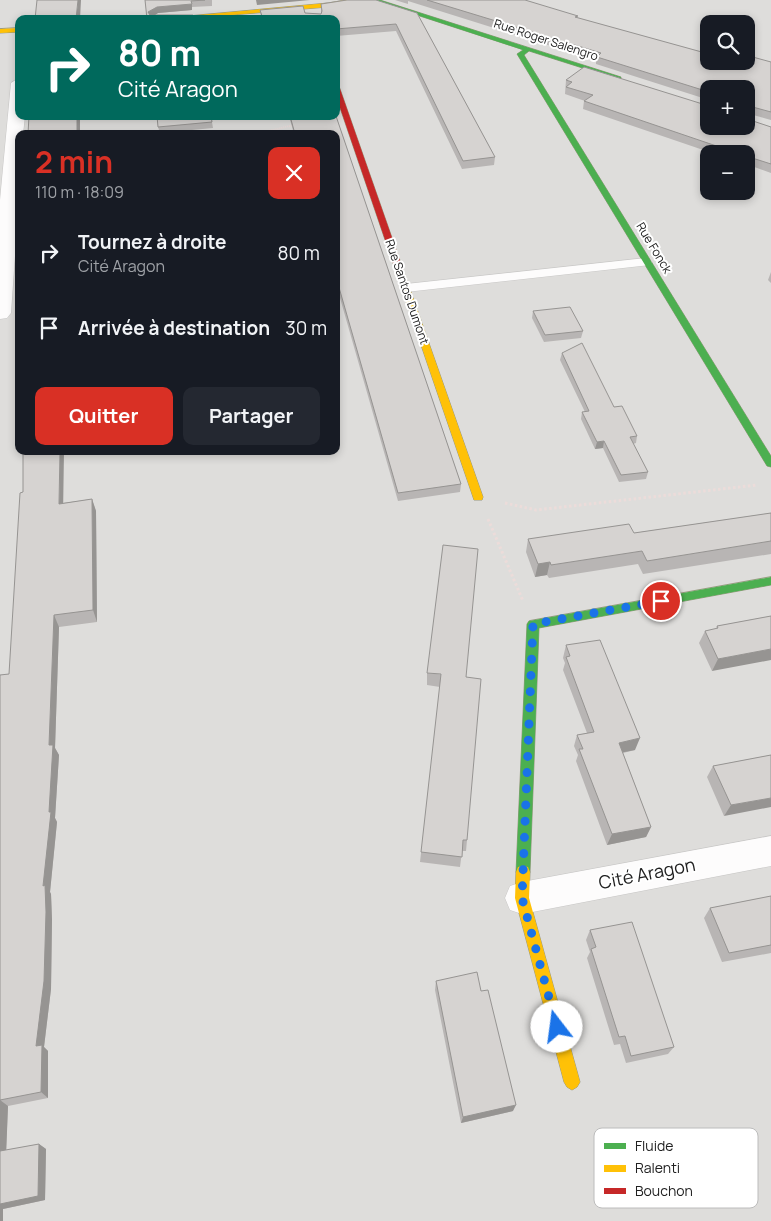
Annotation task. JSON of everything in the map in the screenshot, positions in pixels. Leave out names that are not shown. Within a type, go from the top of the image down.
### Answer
[{"type":"street","points":[[261,15],[312,13],[356,0]]},
{"type":"street","name":"Rue Roger Salengro","points":[[374,0],[634,83]]},
{"type":"street","points":[[0,31],[15,30]]},
{"type":"street","name":"Rue Fonck","points":[[529,49],[520,54],[771,464]]},
{"type":"street","name":"Rue Santos Dumont","points":[[340,98],[478,497]]},
{"type":"street","points":[[0,313],[15,131]]},
{"type":"street","points":[[572,1082],[522,898],[533,624],[771,580]]},
{"type":"street","name":"Cité Aragon","points":[[522,898],[771,851]]},
{"type":"lane","points":[[406,288],[646,262]]},
{"type":"path","points":[[268,130],[281,126],[298,125]]},
{"type":"path","points":[[478,497],[536,510],[761,484]]},
{"type":"path","points":[[478,497],[533,624]]},
{"type":"shaded area","points":[[0,0],[771,0],[771,1221],[0,1221]]},
{"type":"building","points":[[37,0],[78,0],[76,15],[35,15]]},
{"type":"building","points":[[145,0],[205,0],[191,1],[192,4],[157,7],[148,12],[150,15],[147,15]]},
{"type":"building","points":[[347,0],[376,0],[417,13],[495,157],[463,161],[396,24],[340,29],[340,15],[262,15],[260,10],[303,6],[305,13],[321,14],[321,4]]},
{"type":"building","points":[[427,0],[525,0],[578,16],[575,17],[700,52],[700,70],[755,70],[755,58],[771,62],[771,112],[755,108],[755,80],[700,80],[700,89],[597,57],[601,53]]},
{"type":"building","points":[[584,67],[700,103],[700,135],[755,135],[755,122],[771,127],[771,164],[755,159],[755,145],[714,145],[584,101],[593,95],[566,87],[572,82],[566,80]]},
{"type":"building","points":[[29,120],[77,120],[77,130],[28,130]]},
{"type":"building","points":[[157,120],[212,120],[212,122],[158,127]]},
{"type":"building","points":[[291,120],[337,120],[461,484],[398,493],[340,291],[340,130],[294,130]]},
{"type":"building","points":[[570,307],[583,331],[545,335],[533,311]]},
{"type":"building","points":[[582,343],[614,407],[622,406],[637,436],[630,437],[648,472],[621,475],[604,441],[597,442],[582,412],[589,411],[562,353]]},
{"type":"building","points":[[23,455],[60,455],[59,504],[92,499],[93,610],[54,615],[49,745],[53,745],[49,812],[51,812],[43,886],[45,885],[46,912],[44,981],[36,1046],[42,1045],[41,1092],[0,1100],[0,675],[9,674],[20,493],[23,492]]},
{"type":"building","points":[[771,513],[771,541],[647,561],[642,551],[551,565],[550,562],[538,564],[528,539],[629,524],[634,533]]},
{"type":"building","points":[[443,545],[478,549],[466,677],[481,679],[467,840],[463,840],[462,857],[421,852],[441,674],[427,673]]},
{"type":"building","points":[[771,616],[771,649],[718,659],[705,631],[718,628],[717,626]]},
{"type":"building","points":[[600,640],[640,738],[619,743],[651,827],[612,834],[579,749],[583,749],[577,735],[594,732],[566,657],[570,656],[566,645]]},
{"type":"building","points":[[771,755],[771,798],[731,805],[713,766]]},
{"type":"building","points":[[771,896],[771,945],[729,953],[710,908]]},
{"type":"building","points":[[632,922],[674,1047],[631,1056],[625,1036],[619,1037],[591,949],[596,947],[590,930]]},
{"type":"building","points":[[477,972],[481,991],[488,990],[516,1105],[463,1117],[436,981]]},
{"type":"building","points":[[39,1144],[38,1196],[0,1204],[0,1151]]},
{"type":"traffic: fast","points":[[374,0],[619,78]]},
{"type":"traffic: fast","points":[[529,49],[520,54],[771,464]]},
{"type":"traffic: fast","points":[[523,872],[533,624],[771,581]]},
{"type":"traffic: slow","points":[[207,15],[328,5],[356,0]]},
{"type":"traffic: slow","points":[[0,31],[15,30]]},
{"type":"traffic: slow","points":[[400,272],[478,497]]},
{"type":"traffic: slow","points":[[523,872],[522,898],[572,1082]]},
{"type":"traffic: jam","points":[[340,98],[400,272]]},
{"type":"route","points":[[557,1027],[522,898],[533,624],[661,601]]}]
